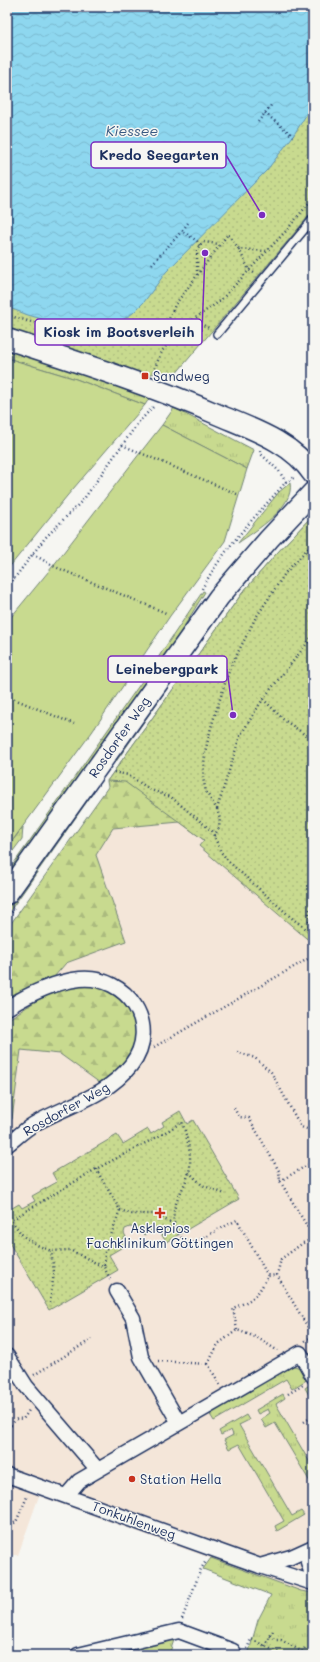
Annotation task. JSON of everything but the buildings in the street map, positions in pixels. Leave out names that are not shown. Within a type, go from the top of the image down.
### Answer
[{"type":"main road","points":[[7,339],[147,385],[286,447],[313,456]]},
{"type":"main road","points":[[268,438],[281,449],[301,473],[313,484]]},
{"type":"main road","points":[[286,447],[302,460],[313,474]]},
{"type":"main road","name":"Rosdorfer Weg","points":[[7,894],[219,597],[269,539],[313,492]]},
{"type":"street","name":"Rosdorfer Weg","points":[[7,1008],[27,995],[63,982],[80,979],[94,979],[115,986],[124,993],[138,1011],[142,1029],[139,1051],[131,1065],[114,1081],[88,1098],[33,1125],[7,1145]]},
{"type":"street","points":[[117,1291],[133,1318],[141,1357],[179,1423]]},
{"type":"street","points":[[7,1356],[24,1384],[98,1470]]},
{"type":"street","points":[[67,1495],[78,1481],[295,1356],[310,1380]]},
{"type":"street","name":"Tonkuhlenweg","points":[[7,1475],[67,1495],[260,1566],[313,1583]]},
{"type":"street","points":[[260,1566],[291,1557],[312,1548]]},
{"type":"street","points":[[312,1548],[308,1562],[313,1578]]},
{"type":"street","points":[[78,1655],[179,1631],[239,1653]]},
{"type":"lane","points":[[217,334],[313,219]]},
{"type":"path","points":[[258,122],[272,104]]},
{"type":"path","points":[[265,113],[293,136]]},
{"type":"path","points":[[147,385],[162,352],[172,339],[182,328],[220,300],[286,231],[313,198]]},
{"type":"path","points":[[152,264],[188,223]]},
{"type":"path","points":[[182,231],[197,241],[200,246]]},
{"type":"path","points":[[163,333],[175,305],[228,234],[239,249],[249,270]]},
{"type":"path","points":[[197,275],[197,250],[203,242],[220,244]]},
{"type":"path","points":[[239,249],[266,251]]},
{"type":"path","points":[[7,315],[98,341],[116,341],[153,332],[163,333],[172,339]]},
{"type":"path","points":[[193,320],[217,334]]},
{"type":"path","points":[[7,588],[44,538],[83,500],[138,423],[167,393]]},
{"type":"path","points":[[122,445],[237,494]]},
{"type":"path","points":[[214,836],[219,828],[220,819],[217,809],[206,792],[203,778],[205,752],[212,724],[230,668],[255,620],[282,578],[313,543]]},
{"type":"path","points":[[33,554],[53,566],[166,613]]},
{"type":"path","points":[[217,809],[240,736],[263,699],[313,637]]},
{"type":"path","points":[[7,696],[74,724]]},
{"type":"path","points":[[263,699],[284,720],[313,740]]},
{"type":"path","points":[[100,763],[111,771],[128,775],[151,790],[171,798],[212,831],[221,852],[229,862],[293,919],[313,934]]},
{"type":"path","points":[[309,931],[309,913],[313,898]]},
{"type":"path","points":[[150,1050],[313,956]]},
{"type":"path","points":[[237,1052],[255,1058],[271,1072],[301,1127],[313,1131]]},
{"type":"path","points":[[234,1108],[239,1117],[249,1118],[279,1171],[280,1181],[313,1238],[280,1259],[277,1275],[313,1336],[294,1348],[295,1356]]},
{"type":"path","points":[[104,1267],[70,1250],[51,1251],[37,1245],[23,1236],[11,1220],[96,1169],[159,1136],[182,1122],[190,1145],[189,1172],[175,1203],[174,1225]]},
{"type":"path","points":[[280,1181],[313,1162]]},
{"type":"path","points":[[96,1169],[114,1203],[120,1210],[132,1214],[156,1214],[174,1225],[184,1242],[190,1246],[237,1220],[268,1276]]},
{"type":"path","points":[[189,1172],[202,1185],[225,1194]]},
{"type":"path","points":[[117,1291],[104,1267],[105,1252],[120,1210]]},
{"type":"path","points":[[50,1304],[54,1272],[51,1251]]},
{"type":"path","points":[[268,1276],[277,1275]]},
{"type":"path","points":[[237,1330],[233,1308],[249,1302],[258,1295],[268,1276]]},
{"type":"path","points":[[237,1330],[258,1338],[295,1356]]},
{"type":"path","points":[[208,1364],[218,1344],[237,1330]]},
{"type":"path","points":[[24,1384],[92,1339]]},
{"type":"path","points":[[143,1361],[149,1358],[160,1362],[208,1364]]},
{"type":"path","points":[[208,1364],[226,1396]]},
{"type":"path","points":[[288,1394],[310,1380]]},
{"type":"path","points":[[7,1426],[12,1425],[18,1418],[23,1419],[37,1399]]},
{"type":"path","points":[[304,1422],[313,1416]]},
{"type":"path","points":[[7,1527],[16,1522],[33,1484]]},
{"type":"path","points":[[179,1631],[184,1612],[201,1569]]},
{"type":"path","points":[[265,1646],[274,1629]]},
{"type":"path","points":[[270,1636],[276,1640],[281,1640],[308,1655]]},
{"type":"path","points":[[239,1653],[250,1639],[283,1655]]},
{"type":"path","points":[[302,1652],[306,1646]]},
{"type":"shaded area","name":"Asklepios Fachklinikum Göttingen","points":[[313,744],[313,1593],[301,1591],[39,1496],[18,1555],[7,1555],[7,929],[108,787],[107,781]]},
{"type":"green space","name":"Kiessee","points":[[7,7],[313,7],[313,211],[174,376],[162,372],[139,376],[7,332]]},
{"type":"green space","points":[[7,345],[152,394],[145,405],[76,379],[7,358]]},
{"type":"green space","points":[[7,358],[76,379],[145,405],[67,496],[7,570]]},
{"type":"green space","points":[[174,408],[254,450],[247,469],[162,425]]},
{"type":"green space","points":[[162,425],[247,469],[225,541],[170,616],[92,732],[7,848],[7,622],[53,566]]},
{"type":"green space","points":[[290,483],[290,492],[280,509],[272,518],[238,543],[279,492]]},
{"type":"green space","points":[[313,515],[204,840],[180,822],[113,828],[96,855],[126,941],[66,963],[54,977],[7,1000],[7,929],[108,787],[107,781],[243,592]]},
{"type":"green space","points":[[313,515],[313,944],[199,846],[204,840],[125,782],[107,781],[243,592]]},
{"type":"green space","points":[[203,591],[205,592],[180,633],[7,878],[7,873],[145,677]]},
{"type":"green space","points":[[209,629],[115,763],[114,758],[179,667]]},
{"type":"green space","points":[[93,793],[7,915],[7,910],[86,797]]},
{"type":"green space","points":[[23,827],[22,839],[7,859],[7,848]]},
{"type":"green space","points":[[79,985],[106,989],[121,998],[127,1005],[136,1030],[136,1039],[131,1054],[120,1068],[100,1083],[60,1054],[21,1050],[12,1119],[7,1123],[7,1020],[42,997],[61,989]]},
{"type":"green space","points":[[180,1111],[187,1124],[193,1120],[239,1199],[166,1242],[157,1227],[144,1235],[140,1229],[136,1231],[134,1228],[130,1227],[125,1229],[124,1233],[126,1237],[122,1239],[126,1245],[109,1255],[118,1270],[49,1310],[7,1239],[7,1211],[19,1204],[22,1208],[35,1201],[32,1196],[57,1182],[52,1173],[117,1135],[123,1144],[148,1129],[151,1134],[164,1126],[162,1122]]},
{"type":"green space","points":[[291,1365],[301,1368],[308,1379],[292,1389],[286,1379],[214,1421],[209,1413]]},
{"type":"green space","points":[[311,1384],[313,1388],[313,1402],[305,1388]]},
{"type":"green space","points":[[283,1394],[285,1398],[276,1404],[313,1468],[313,1487],[275,1423],[266,1428],[261,1419],[270,1413],[268,1409],[258,1414],[256,1410]]},
{"type":"green space","points":[[246,1415],[249,1420],[239,1425],[292,1516],[301,1511],[304,1515],[277,1531],[275,1526],[284,1521],[239,1444],[229,1449],[224,1440],[233,1435],[231,1430],[221,1435],[219,1431]]},
{"type":"green space","points":[[211,1558],[301,1591],[313,1593],[313,1655],[248,1655],[258,1620],[271,1595],[203,1569]]},
{"type":"green space","points":[[174,1640],[170,1652],[177,1655],[105,1655]]},
{"type":"water","name":"Kiessee","points":[[7,7],[313,7],[313,104],[293,136],[267,170],[166,272],[144,302],[133,313],[121,321],[88,330],[81,330],[28,315],[7,307]]},
{"type":"place","name":"Kredo Seegarten","points":[[262,215]]},
{"type":"place","name":"Kiosk im Bootsverleih","points":[[205,253]]},
{"type":"place","name":"Sandweg","points":[[145,376]]},
{"type":"place","name":"Leinebergpark","points":[[233,715]]},
{"type":"place","name":"Asklepios Fachklinikum Göttingen","points":[[160,1213]]},
{"type":"place","name":"Station Hella","points":[[132,1479]]}]
